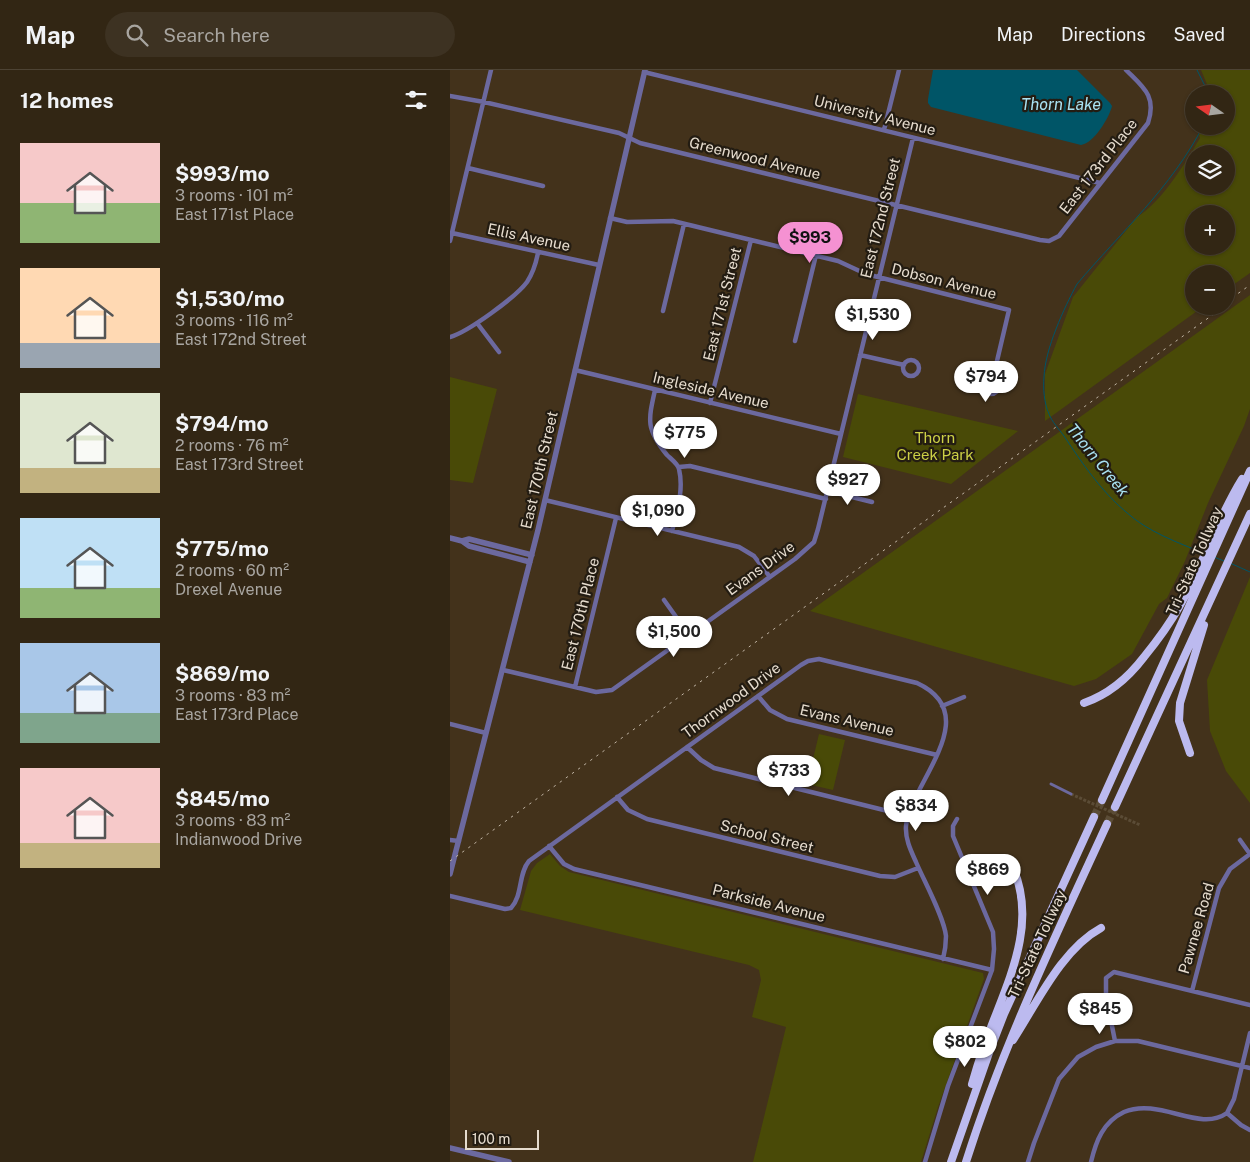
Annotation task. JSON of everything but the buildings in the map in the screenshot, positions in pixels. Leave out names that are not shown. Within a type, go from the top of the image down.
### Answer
[{"type":"highway","points":[[1084,703],[1105,694],[1116,686],[1134,669],[1167,627],[1196,580],[1219,531],[1230,497],[1250,467]]},
{"type":"highway","name":"Tri-State Tollway","points":[[1219,531],[1250,471]]},
{"type":"highway","name":"Tri-State Tollway","points":[[1115,807],[1250,514]]},
{"type":"highway","name":"Tri-State Tollway","points":[[1102,800],[1196,580]]},
{"type":"highway","points":[[1190,753],[1179,721],[1180,704],[1211,600]]},
{"type":"highway","name":"Tri-State Tollway","points":[[951,1162],[968,1110],[1004,1014],[1094,817]]},
{"type":"highway","name":"Tri-State Tollway","points":[[966,1162],[1002,1059],[1026,1000],[1108,824]]},
{"type":"highway","points":[[968,1110],[972,1084],[986,1040],[1012,973],[1020,944],[1023,902],[1020,883],[1013,868]]},
{"type":"highway","points":[[1002,1059],[1053,977],[1081,942],[1101,928]]},
{"type":"street","points":[[450,241],[491,70]]},
{"type":"street","points":[[884,130],[898,70]]},
{"type":"street","name":"East 173rd Place","points":[[1054,240],[1063,232],[1148,123],[1151,112],[1150,97],[1126,70]]},
{"type":"street","name":"University Avenue","points":[[645,71],[1100,183]]},
{"type":"street","name":"East 170th Street","points":[[450,874],[532,555],[645,71]]},
{"type":"street","name":"Greenwood Avenue","points":[[450,96],[619,133],[640,143],[1040,240],[1054,240]]},
{"type":"street","name":"East 172nd Street","points":[[816,539],[913,138]]},
{"type":"street","points":[[468,168],[543,186]]},
{"type":"street","points":[[452,210],[458,211]]},
{"type":"street","name":"Dobson Avenue","points":[[610,218],[627,222],[668,221],[684,224],[816,255],[838,261],[862,273],[879,278],[1009,310],[993,378]]},
{"type":"street","points":[[663,312],[684,224]]},
{"type":"street","name":"Ellis Avenue","points":[[452,233],[599,265]]},
{"type":"street","name":"East 171st Street","points":[[710,403],[751,240]]},
{"type":"street","points":[[450,337],[477,323],[520,291],[533,271],[538,252]]},
{"type":"street","points":[[795,341],[816,255]]},
{"type":"street","points":[[477,323],[499,352]]},
{"type":"street","points":[[860,356],[904,366]]},
{"type":"street","name":"Ingleside Avenue","points":[[575,370],[841,434]]},
{"type":"street","points":[[655,390],[650,416],[651,429],[665,452],[679,467],[681,493],[672,530]]},
{"type":"street","points":[[679,467],[690,466],[826,499]]},
{"type":"street","points":[[828,491],[872,502]]},
{"type":"street","points":[[545,500],[733,545],[754,556],[770,577]]},
{"type":"street","name":"East 170th Place","points":[[575,687],[616,518]]},
{"type":"street","points":[[450,538],[462,541],[470,540],[532,555]]},
{"type":"street","name":"Evans Drive","points":[[503,670],[600,693],[612,690],[801,555],[816,539]]},
{"type":"street","points":[[462,541],[469,546],[530,562]]},
{"type":"street","points":[[664,600],[689,635]]},
{"type":"street","name":"Thornwood Drive","points":[[550,846],[805,662],[819,659],[917,683],[931,692],[942,706]]},
{"type":"street","name":"Evans Avenue","points":[[758,696],[770,710],[787,719],[937,755]]},
{"type":"street","points":[[943,959],[946,943],[944,926],[907,840],[906,828],[908,816],[945,738],[946,728],[942,706],[964,697]]},
{"type":"street","points":[[450,724],[486,733]]},
{"type":"street","points":[[688,747],[701,760],[714,768],[908,816]]},
{"type":"street","points":[[1051,784],[1071,794]]},
{"type":"street","name":"School Street","points":[[617,797],[628,810],[647,819],[880,876],[896,877],[918,868]]},
{"type":"street","points":[[925,1162],[948,1086],[992,970],[994,949],[993,932],[953,836],[953,826],[957,819]]},
{"type":"street","points":[[450,840],[459,841]]},
{"type":"street","points":[[1240,840],[1250,854]]},
{"type":"street","points":[[450,896],[505,909],[511,908],[516,901],[526,865],[550,846]]},
{"type":"street","name":"Parkside Avenue","points":[[550,846],[564,864],[574,869],[992,970]]},
{"type":"street","name":"Pawnee Road","points":[[1192,991],[1218,888],[1230,869],[1250,854]]},
{"type":"street","points":[[1115,1041],[1104,983],[1108,975],[1114,972],[1250,1005]]},
{"type":"street","points":[[1091,1162],[1097,1140],[1107,1125],[1114,1118],[1132,1109],[1149,1107],[1203,1120],[1219,1118],[1227,1113],[1234,1099],[1250,1033]]},
{"type":"street","points":[[1028,1162],[1055,1088],[1065,1070],[1086,1051],[1115,1041],[1148,1043],[1250,1068]]},
{"type":"street","points":[[1227,1113],[1250,1130]]},
{"type":"street","points":[[450,1148],[509,1162]]},
{"type":"green space","points":[[1201,70],[1250,70],[1250,273],[1235,284],[1235,265],[1185,265],[1185,315],[1192,315],[1045,421],[1045,374],[1073,297],[1137,217],[1164,192],[1185,162],[1185,195],[1235,195],[1235,145],[1196,145],[1200,138],[1199,135],[1235,135],[1235,85],[1207,85]]},
{"type":"green space","points":[[1250,295],[1250,409],[1208,503],[1185,561],[1167,598],[1159,604],[1132,654],[1096,679],[1074,686],[810,611],[1222,315],[1235,315],[1235,306]]},
{"type":"green space","points":[[450,377],[497,389],[473,483],[450,480]]},
{"type":"green space","name":"Thorn Creek Park","points":[[858,394],[1018,431],[951,484],[843,457]]},
{"type":"green space","points":[[1250,577],[1250,803],[1226,771],[1210,731],[1207,680]]},
{"type":"green space","points":[[819,734],[845,740],[833,790],[807,784]]},
{"type":"green space","points":[[550,854],[560,866],[569,872],[983,973],[984,979],[938,1107],[921,1162],[753,1162],[786,1027],[752,1017],[761,980],[759,970],[749,965],[520,910],[531,871],[537,863]]},
{"type":"water","name":"Thorn Lake","points":[[933,70],[1077,70],[1112,106],[1108,117],[1096,135],[1081,145],[931,107],[928,99]]},
{"type":"waterway","name":"Thorn Creek","points":[[1197,70],[1204,85]]},
{"type":"waterway","name":"Thorn Creek","points":[[1198,135],[1161,189],[1077,284],[1051,342],[1045,366],[1044,396],[1052,420],[1100,486],[1117,504],[1135,519],[1163,536],[1203,553]]},
{"type":"waterway","name":"Thorn Creek","points":[[1214,557],[1224,561]]},
{"type":"waterway","name":"Thorn Creek","points":[[1230,563],[1250,572]]},
{"type":"tunnel","points":[[1071,794],[1140,825]]},
{"type":"tunnel","points":[[1094,817],[1102,800]]},
{"type":"tunnel","points":[[1107,824],[1115,807]]},
{"type":"railway","points":[[1235,296],[1250,285]]},
{"type":"railway","points":[[450,861],[1212,315]]}]
